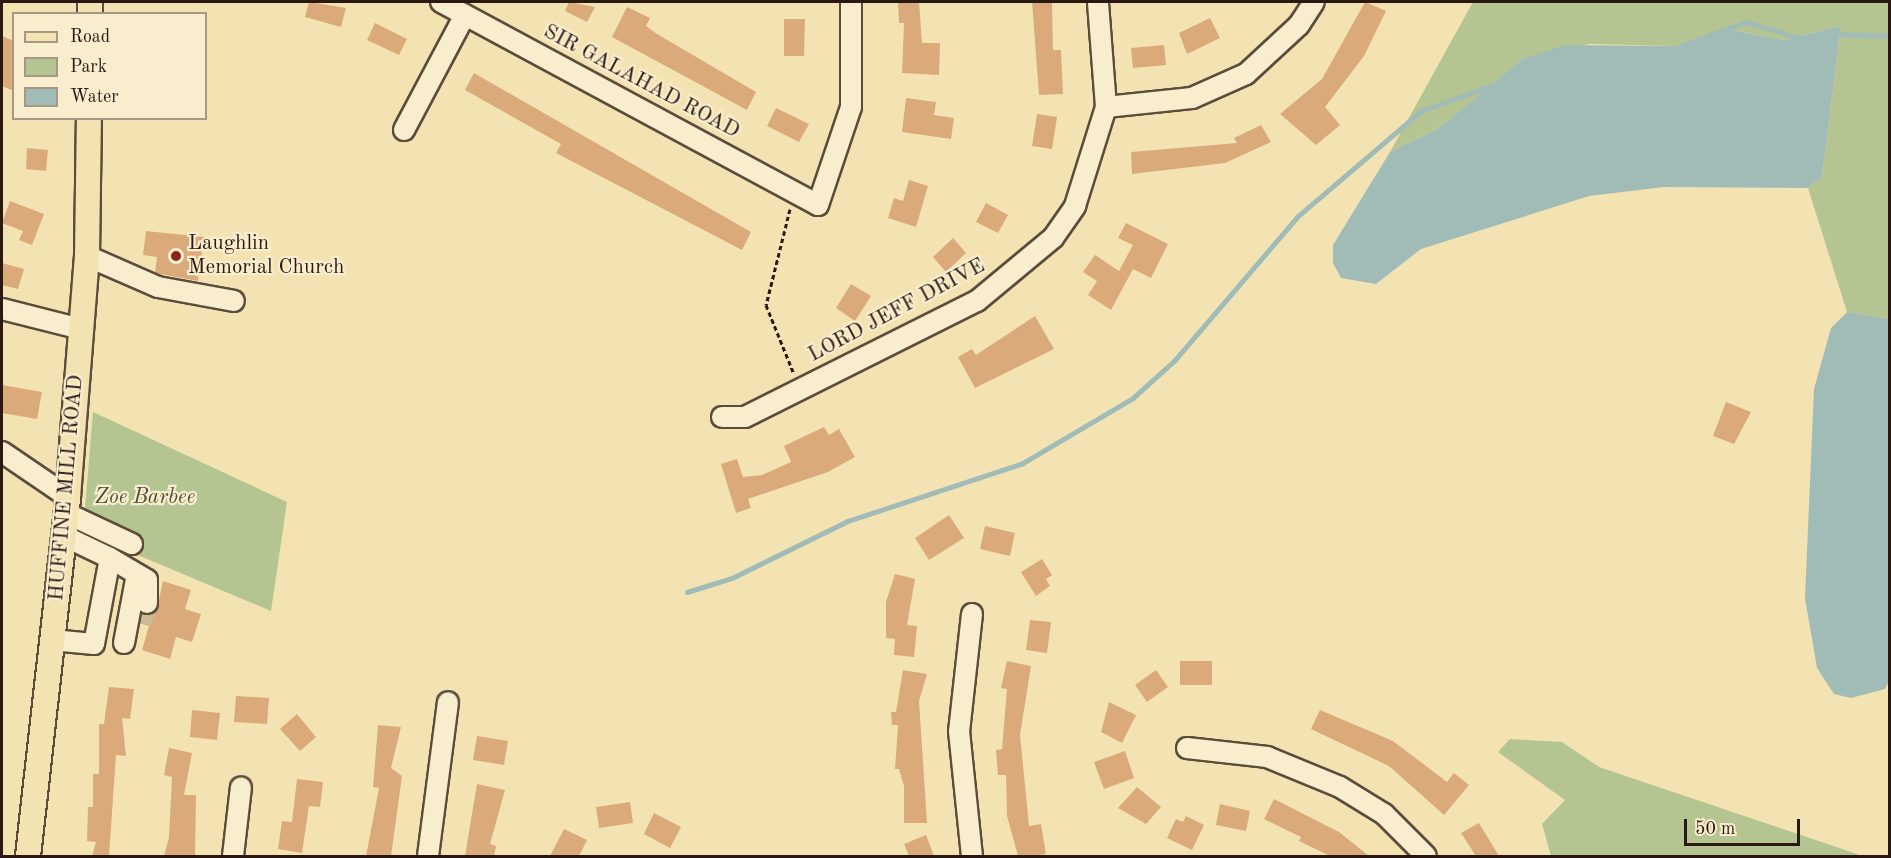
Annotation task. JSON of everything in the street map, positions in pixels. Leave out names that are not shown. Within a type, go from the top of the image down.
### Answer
[{"type":"main road","name":"HUFFINE MILL ROAD","points":[[28,856],[66,515],[87,256],[89,120]]},
{"type":"street","name":"SIR GALAHAD ROAD","points":[[441,2],[818,205],[851,107],[851,2]]},
{"type":"street","name":"LORD JEFF DRIVE","points":[[722,417],[745,417],[977,301],[1016,274],[1053,238],[1075,206],[1106,107],[1098,2]]},
{"type":"street","points":[[1106,107],[1192,98],[1246,74],[1299,25],[1314,2]]},
{"type":"street","points":[[404,130],[465,15]]},
{"type":"street","points":[[87,256],[158,287],[234,301]]},
{"type":"street","points":[[2,309],[81,329]]},
{"type":"street","points":[[2,452],[110,558],[147,580],[147,603]]},
{"type":"street","points":[[66,515],[132,544]]},
{"type":"street","points":[[94,644],[110,558]]},
{"type":"street","points":[[124,643],[137,574]]},
{"type":"street","points":[[972,614],[959,731],[972,856]]},
{"type":"street","points":[[52,640],[94,644],[124,643],[141,624]]},
{"type":"street","points":[[428,856],[448,702]]},
{"type":"street","points":[[1187,748],[1267,757],[1340,787],[1384,814],[1426,856]]},
{"type":"street","points":[[233,856],[241,787]]},
{"type":"path","points":[[791,190],[789,222],[769,277],[766,305],[801,388]]},
{"type":"green space","points":[[1473,2],[1889,2],[1889,319],[1847,312],[1808,188],[1822,177],[1841,26],[1784,40],[1731,30],[1679,46],[1589,44],[1522,59],[1439,128],[1390,152]]},
{"type":"green space","name":"Zoe Barbee","points":[[93,412],[287,502],[271,611],[83,532]]},
{"type":"green space","points":[[1510,739],[1562,742],[1599,767],[1863,856],[1551,856],[1542,824],[1565,800],[1498,752]]},
{"type":"water","points":[[1841,26],[1822,177],[1808,188],[1664,187],[1589,196],[1421,249],[1376,284],[1341,278],[1333,263],[1333,245],[1390,152],[1439,128],[1522,59],[1565,45],[1679,46],[1731,30],[1784,40]]},
{"type":"water","points":[[1847,312],[1890,319],[1889,681],[1885,689],[1851,698],[1834,694],[1817,668],[1805,598],[1814,389],[1831,328]]},
{"type":"building","points":[[309,2],[346,8],[341,27],[305,17]]},
{"type":"building","points":[[569,2],[595,7],[587,22],[565,11]]},
{"type":"building","points":[[898,2],[919,2],[922,43],[940,43],[939,75],[902,73],[904,23],[899,23]]},
{"type":"building","points":[[1032,2],[1052,2],[1053,50],[1061,50],[1063,94],[1039,95]]},
{"type":"building","points":[[1365,2],[1386,11],[1364,56],[1325,107],[1340,125],[1316,145],[1280,114],[1322,79]]},
{"type":"building","points":[[627,7],[650,18],[646,26],[657,34],[756,92],[747,110],[612,37]]},
{"type":"building","points":[[1210,18],[1220,38],[1187,54],[1179,33]]},
{"type":"building","points":[[784,19],[805,19],[804,56],[784,56]]},
{"type":"building","points":[[375,23],[407,39],[399,55],[367,40]]},
{"type":"building","points":[[2,36],[12,40],[12,90],[2,86]]},
{"type":"building","points":[[1164,45],[1166,65],[1133,68],[1131,48]]},
{"type":"building","points":[[474,73],[751,232],[742,250],[556,153],[561,144],[465,90]]},
{"type":"building","points":[[906,98],[936,102],[934,115],[954,118],[951,139],[902,132]]},
{"type":"building","points":[[776,108],[809,124],[799,142],[767,126]]},
{"type":"building","points":[[1037,114],[1057,117],[1052,149],[1032,146]]},
{"type":"building","points":[[1261,125],[1271,142],[1225,163],[1132,174],[1131,152],[1237,143],[1234,138]]},
{"type":"building","points":[[27,148],[48,150],[46,171],[26,169]]},
{"type":"building","points":[[909,180],[928,186],[916,227],[888,218],[894,198],[903,201]]},
{"type":"building","points":[[10,201],[44,214],[32,245],[19,240],[23,231],[2,223]]},
{"type":"building","points":[[986,203],[1008,215],[998,233],[976,222]]},
{"type":"building","points":[[1126,223],[1168,244],[1151,278],[1133,269],[1111,310],[1088,295],[1097,281],[1083,272],[1095,255],[1119,271],[1133,245],[1118,238]]},
{"type":"building","name":"Laughlin Memorial Church","points":[[146,231],[204,237],[198,281],[155,273],[157,257],[143,255]]},
{"type":"building","points":[[953,238],[966,253],[946,272],[933,257]]},
{"type":"building","points":[[2,263],[24,269],[18,289],[2,285]]},
{"type":"building","points":[[851,284],[871,296],[855,321],[836,308]]},
{"type":"building","points":[[1035,316],[1054,349],[975,388],[958,357],[972,349],[976,355]]},
{"type":"building","points":[[2,385],[42,392],[37,419],[2,413]]},
{"type":"building","points":[[1726,402],[1751,412],[1734,444],[1713,436]]},
{"type":"building","points":[[824,427],[829,435],[839,429],[855,457],[828,472],[748,499],[751,508],[736,513],[721,464],[737,459],[743,477],[762,475],[791,462],[784,446]]},
{"type":"building","points":[[949,515],[964,538],[929,560],[915,538]]},
{"type":"building","points":[[985,526],[1015,533],[1010,556],[980,549]]},
{"type":"building","points":[[1042,559],[1052,575],[1046,579],[1050,586],[1036,596],[1021,572]]},
{"type":"building","points":[[895,574],[915,579],[907,625],[917,626],[914,657],[894,655],[895,639],[886,638],[886,602]]},
{"type":"building","points":[[163,581],[191,590],[185,609],[201,614],[192,642],[176,637],[170,659],[142,650],[149,626],[140,623],[142,614],[157,609]]},
{"type":"building","points":[[1030,620],[1051,622],[1047,653],[1026,650]]},
{"type":"building","points":[[1007,661],[1031,666],[1020,735],[1029,826],[1041,824],[1046,854],[1018,856],[1007,816],[1006,775],[998,775],[996,750],[1002,749],[1007,689],[1001,688]]},
{"type":"building","points":[[1180,661],[1212,661],[1212,685],[1180,685]]},
{"type":"building","points":[[903,670],[927,674],[919,701],[927,823],[904,823],[904,786],[899,769],[895,769],[898,725],[892,725],[891,712],[896,712]]},
{"type":"building","points":[[1156,670],[1168,687],[1147,702],[1135,685]]},
{"type":"building","points":[[109,687],[134,689],[130,719],[122,718],[126,756],[116,755],[109,856],[92,856],[96,842],[87,841],[88,807],[93,807],[93,774],[99,774],[99,724],[104,724]]},
{"type":"building","points":[[236,696],[269,698],[267,724],[234,722]]},
{"type":"building","points":[[1109,702],[1136,715],[1122,743],[1101,732]]},
{"type":"building","points":[[192,710],[220,713],[217,740],[190,737]]},
{"type":"building","points":[[1320,710],[1393,741],[1447,782],[1454,773],[1469,785],[1444,815],[1389,766],[1311,729]]},
{"type":"building","points":[[297,714],[316,737],[300,751],[280,729]]},
{"type":"building","points":[[378,725],[401,727],[391,768],[402,776],[391,856],[366,856],[379,788],[373,787]]},
{"type":"building","points":[[477,736],[508,741],[504,765],[473,760]]},
{"type":"building","points":[[169,748],[192,753],[184,795],[196,795],[195,856],[164,856],[169,837],[172,777],[164,775]]},
{"type":"building","points":[[1125,751],[1134,778],[1104,789],[1094,762]]},
{"type":"building","points":[[297,779],[323,782],[320,807],[309,806],[302,853],[278,849],[282,821],[292,822]]},
{"type":"building","points":[[477,784],[505,790],[490,844],[496,846],[494,856],[465,856]]},
{"type":"building","points":[[1137,787],[1161,807],[1146,824],[1118,808]]},
{"type":"building","points":[[1274,799],[1339,832],[1369,856],[1330,856],[1299,841],[1301,837],[1264,819]]},
{"type":"building","points":[[630,802],[633,823],[599,828],[596,807]]},
{"type":"building","points":[[1220,804],[1250,811],[1246,831],[1216,825]]},
{"type":"building","points":[[654,813],[681,827],[670,848],[644,834]]},
{"type":"building","points":[[1186,816],[1204,825],[1192,850],[1167,838],[1176,819],[1183,822]]},
{"type":"building","points":[[1479,823],[1499,856],[1476,856],[1461,833]]},
{"type":"building","points":[[564,829],[587,840],[579,856],[550,856]]},
{"type":"building","points":[[926,835],[934,856],[909,856],[904,844]]},
{"type":"waterway","points":[[1680,46],[1746,22],[1800,38]]},
{"type":"waterway","points":[[1835,34],[1890,36]]},
{"type":"waterway","points":[[687,592],[732,578],[848,521],[1023,463],[1133,398],[1175,360],[1297,217],[1421,111],[1493,85]]},
{"type":"tunnel","points":[[141,624],[147,603]]},
{"type":"place","name":"Laughlin Memorial Church","points":[[176,256]]}]
